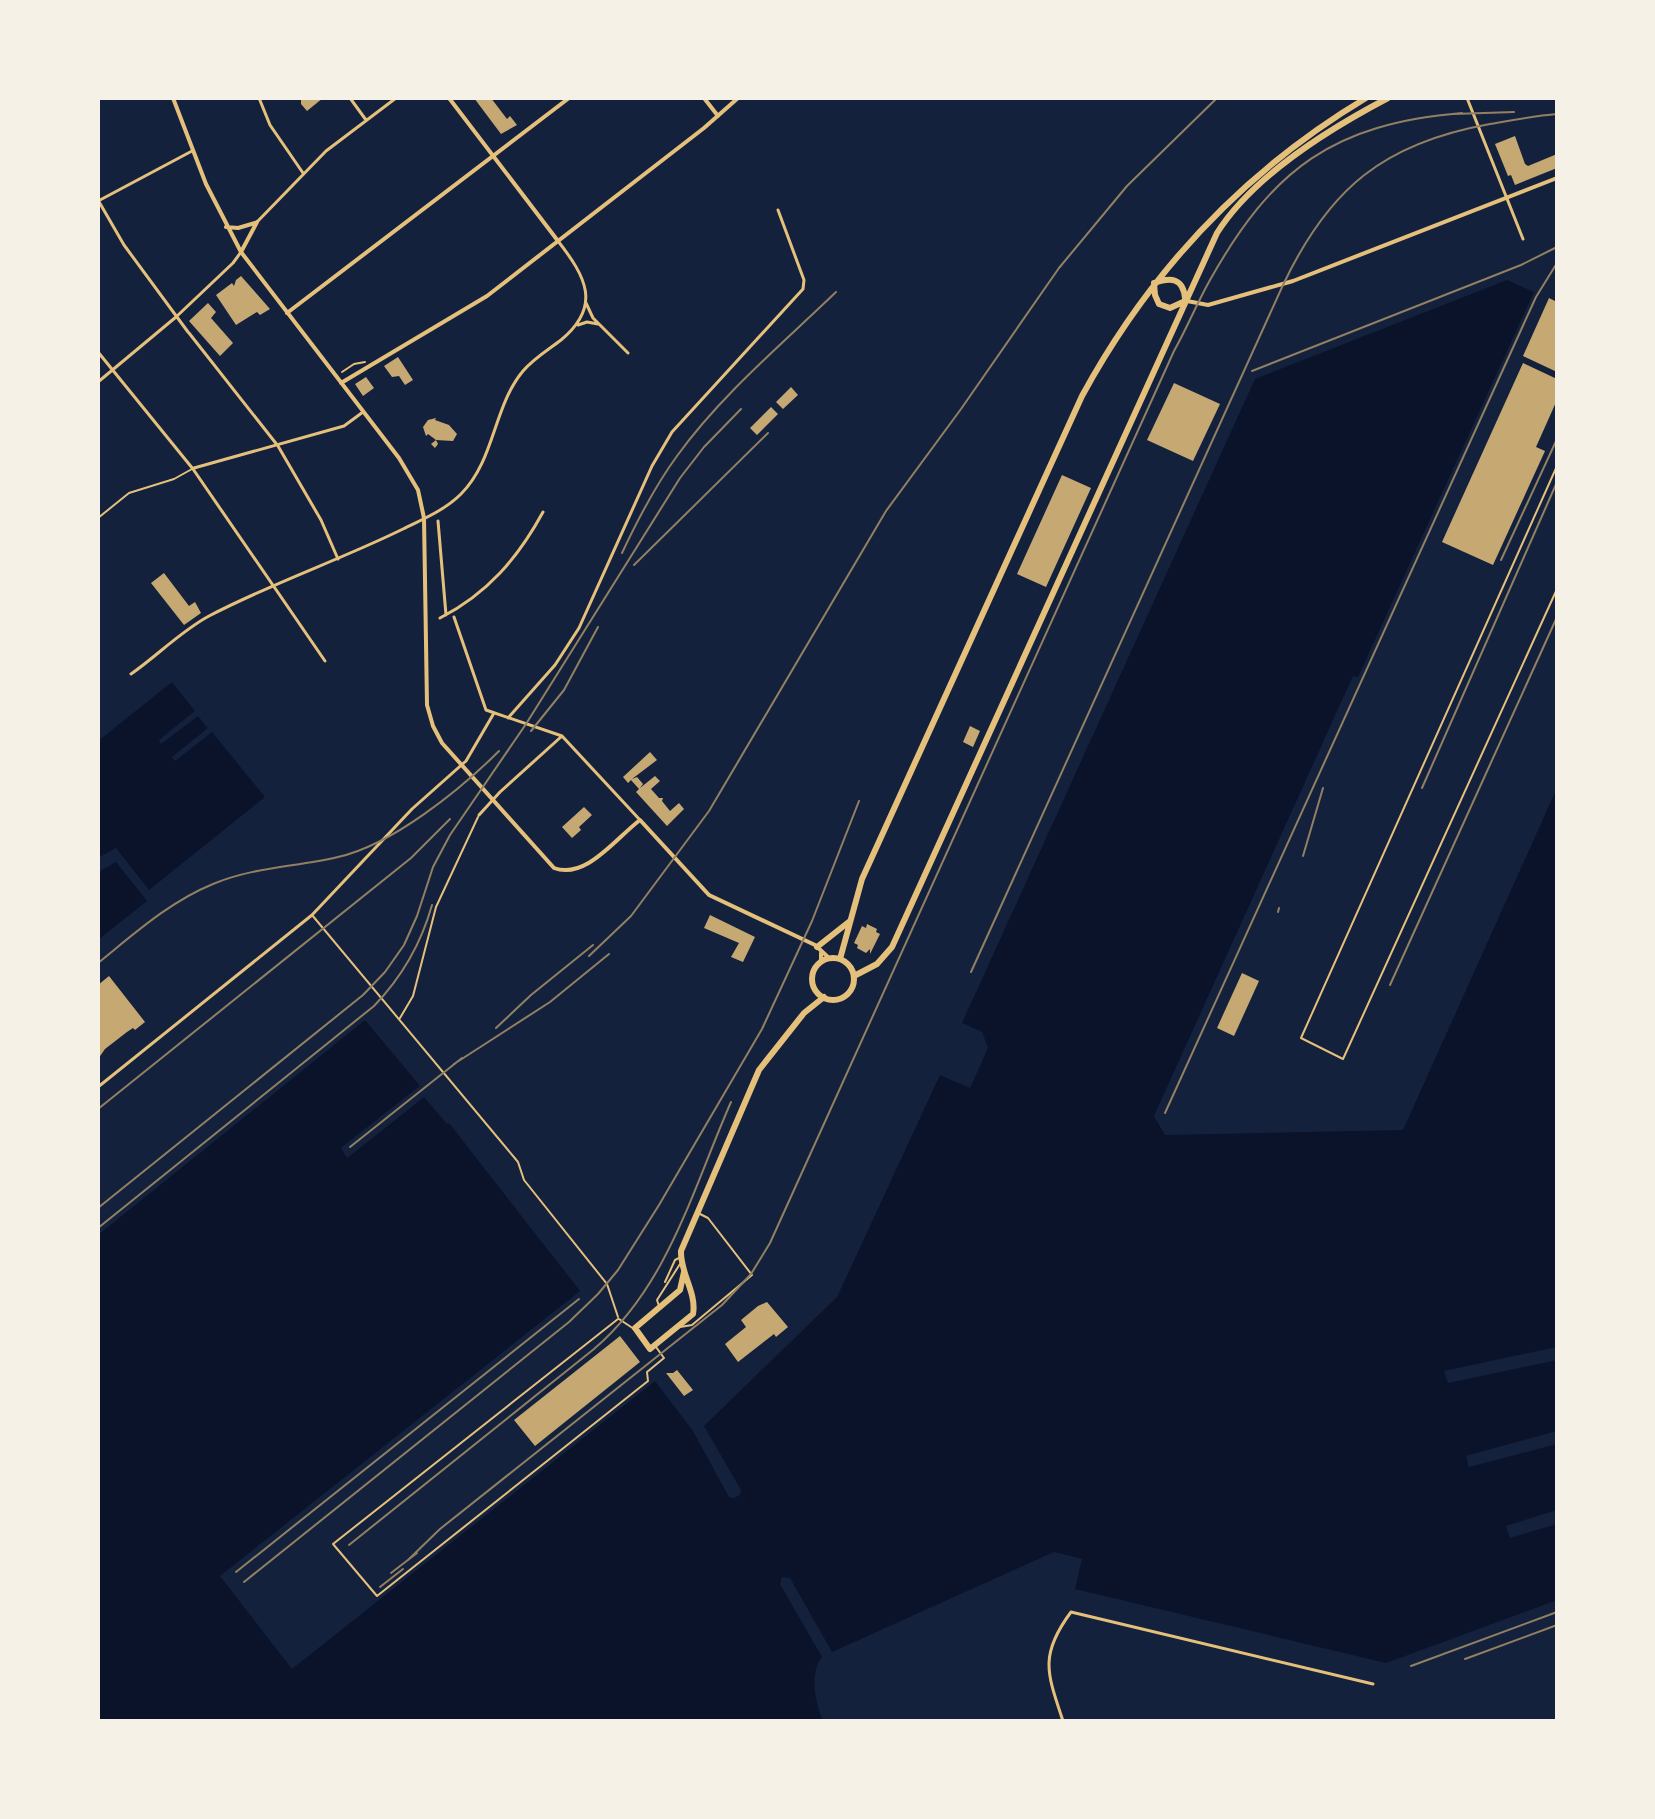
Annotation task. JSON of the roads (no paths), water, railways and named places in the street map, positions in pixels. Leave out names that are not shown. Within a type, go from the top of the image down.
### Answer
[{"type":"highway","points":[[840,959],[862,879],[1082,396],[1112,343],[1154,283],[1206,223],[1257,175],[1319,127],[1366,98]]},
{"type":"highway","points":[[854,976],[877,964],[892,947],[1217,233],[1243,201],[1305,148],[1388,98]]},
{"type":"highway","points":[[1154,283],[1170,279],[1178,281],[1185,291],[1186,301]]},
{"type":"highway","points":[[1154,283],[1159,304],[1170,308],[1186,301]]},
{"type":"highway","points":[[819,950],[850,921]]},
{"type":"highway","points":[[829,958],[840,959],[850,966],[854,976],[853,988],[837,1000],[824,997],[817,991],[812,979],[821,962],[829,958]]},
{"type":"highway","points":[[684,1272],[680,1290],[635,1330],[649,1348],[679,1328],[695,1310],[681,1260],[697,1213],[755,1077],[817,991]]},
{"type":"highway","points":[[804,1013],[824,997]]},
{"type":"street","points":[[173,98],[192,151],[226,227],[241,252],[415,483],[424,518],[429,714],[437,735],[547,863],[565,871],[582,868],[640,820]]},
{"type":"street","points":[[259,98],[270,125],[303,173]]},
{"type":"street","points":[[350,98],[366,120]]},
{"type":"street","points":[[98,382],[176,317],[233,263],[257,222],[303,173],[341,138],[396,98]]},
{"type":"street","points":[[131,674],[206,618],[424,518],[455,499],[474,478],[518,377],[583,316],[586,292],[580,272],[449,98]]},
{"type":"street","points":[[287,313],[569,98]]},
{"type":"street","points":[[704,98],[718,116]]},
{"type":"street","points":[[341,383],[466,310],[738,98]]},
{"type":"street","points":[[1467,98],[1523,239]]},
{"type":"street","points":[[192,151],[98,201],[124,245],[176,317],[278,446],[321,520],[338,559]]},
{"type":"street","points":[[1186,301],[1208,305],[1286,284],[1557,178]]},
{"type":"street","points":[[508,718],[555,665],[579,628],[652,466],[672,432],[803,289],[804,280],[778,210]]},
{"type":"street","points":[[226,227],[238,228],[257,222]]},
{"type":"street","points":[[586,303],[598,324],[628,353]]},
{"type":"street","points":[[576,325],[587,322],[598,324]]},
{"type":"street","points":[[98,352],[193,469],[325,661]]},
{"type":"street","points":[[193,469],[344,426],[363,412]]},
{"type":"street","points":[[440,618],[479,593],[507,567],[543,512]]},
{"type":"street","points":[[438,521],[446,615]]},
{"type":"street","points":[[453,611],[484,706],[494,713],[562,736],[709,895],[819,950],[829,958]]},
{"type":"street","points":[[98,1087],[312,915],[412,809],[466,761],[494,713]]},
{"type":"street","points":[[479,815],[493,798],[562,736]]},
{"type":"street","points":[[819,950],[821,962]]},
{"type":"street","points":[[1063,1721],[1047,1674],[1054,1634],[1071,1612],[1373,1684]]},
{"type":"lane","points":[[1557,466],[1301,1038],[1343,1059],[1557,589]]},
{"type":"lane","points":[[98,518],[129,493],[174,479],[193,469]]},
{"type":"lane","points":[[400,1018],[413,996],[436,907],[479,815]]},
{"type":"lane","points":[[312,915],[518,1162],[524,1180],[604,1278],[618,1319],[635,1330]]},
{"type":"lane","points":[[679,1328],[692,1325],[752,1275],[708,1218],[697,1213]]},
{"type":"lane","points":[[665,1282],[675,1260],[681,1260]]},
{"type":"lane","points":[[659,1308],[657,1300],[681,1260]]},
{"type":"lane","points":[[618,1319],[333,1544],[377,1596],[648,1381],[647,1372],[664,1358],[655,1346]]},
{"type":"water","points":[[1507,280],[1534,292],[1358,677],[1353,676],[1154,1116],[1165,1135],[1403,1130],[1557,788],[1557,1347],[1444,1371],[1448,1383],[1557,1360],[1557,1431],[1466,1456],[1469,1467],[1557,1444],[1557,1510],[1506,1526],[1510,1538],[1557,1524],[1557,1600],[1386,1663],[1075,1589],[1082,1559],[1054,1552],[832,1652],[790,1578],[782,1577],[780,1584],[822,1657],[814,1680],[823,1721],[98,1721],[98,1235],[365,1020],[420,1086],[341,1148],[348,1157],[424,1097],[449,1123],[580,1291],[220,1576],[292,1669],[655,1381],[693,1431],[729,1497],[740,1495],[741,1490],[704,1426],[837,1297],[940,1075],[970,1088],[988,1048],[982,1032],[962,1023],[1255,379]]},
{"type":"water","points":[[172,682],[195,711],[159,740],[161,744],[198,716],[208,728],[172,757],[175,761],[212,732],[265,797],[149,890],[116,848],[98,858],[98,741]]},
{"type":"water","points":[[116,862],[147,901],[98,940],[98,872]]},
{"type":"railway","points":[[589,956],[631,916],[709,811],[886,511],[1059,268],[1127,186],[1217,98]]},
{"type":"railway","points":[[1454,114],[1514,112]]},
{"type":"railway","points":[[408,1560],[440,1529],[722,1305],[751,1274],[770,1243],[1174,351],[1205,289],[1258,208],[1283,181],[1311,159],[1342,141],[1377,128],[1462,113]]},
{"type":"railway","points":[[971,972],[1283,285],[1320,222],[1341,196],[1364,175],[1419,144],[1453,132],[1557,114]]},
{"type":"railway","points":[[1252,371],[1521,265],[1557,247]]},
{"type":"railway","points":[[1165,1113],[1536,297],[1557,263]]},
{"type":"railway","points":[[622,553],[654,491],[694,434],[753,371],[836,292]]},
{"type":"railway","points":[[98,1208],[363,995],[385,972],[404,945],[433,867],[450,835],[526,724],[680,478],[704,447],[741,409]]},
{"type":"railway","points":[[634,565],[768,433]]},
{"type":"railway","points":[[1501,560],[1557,439]]},
{"type":"railway","points":[[1422,788],[1557,482]]},
{"type":"railway","points":[[1390,985],[1557,617]]},
{"type":"railway","points":[[531,731],[564,690],[598,627]]},
{"type":"railway","points":[[98,963],[167,909],[213,884],[259,871],[338,857],[380,841],[445,799],[499,751]]},
{"type":"railway","points":[[1303,856],[1323,788]]},
{"type":"railway","points":[[244,1582],[569,1322],[618,1270],[762,1029],[812,921],[859,801]]},
{"type":"railway","points":[[98,1109],[411,858],[450,819]]},
{"type":"railway","points":[[98,1228],[374,1006],[409,959],[432,905]]},
{"type":"railway","points":[[1278,912],[1279,908]]},
{"type":"railway","points":[[496,1028],[593,945]]},
{"type":"railway","points":[[454,1064],[550,1002],[609,954]]},
{"type":"railway","points":[[350,1147],[462,1058]]},
{"type":"railway","points":[[349,1545],[594,1349],[620,1324],[660,1266],[731,1102]]},
{"type":"railway","points":[[236,1572],[579,1299]]},
{"type":"railway","points":[[391,1573],[417,1553]]},
{"type":"railway","points":[[380,1587],[403,1569]]},
{"type":"railway","points":[[1411,1666],[1557,1612]]},
{"type":"railway","points":[[1465,1659],[1557,1625]]}]
